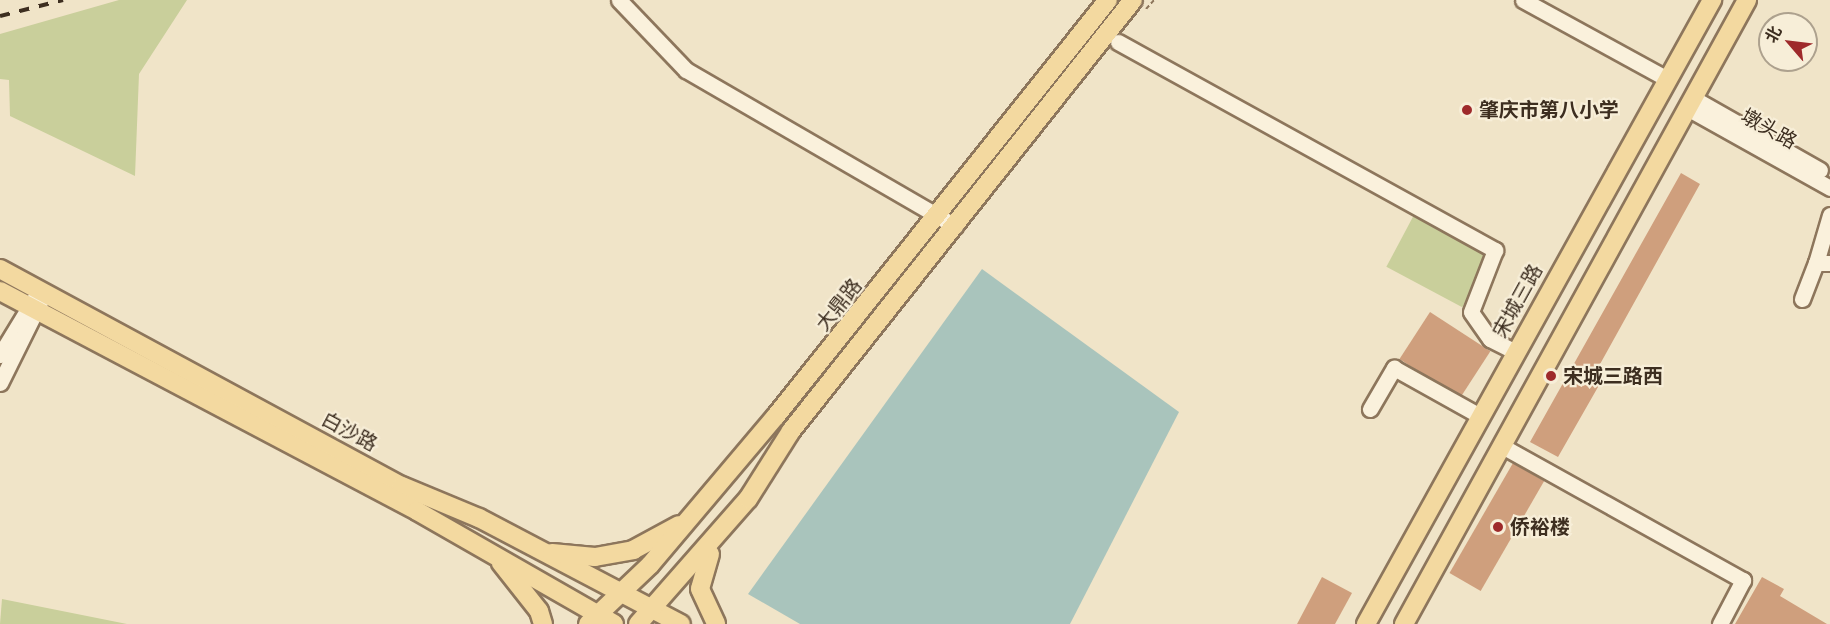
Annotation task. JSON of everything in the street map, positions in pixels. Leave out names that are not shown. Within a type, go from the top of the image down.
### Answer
[{"type":"main road","name":"大鼎路","points":[[638,624],[654,611],[718,538],[791,430],[947,222],[1108,0]]},
{"type":"main road","name":"大鼎路","points":[[600,621],[947,222],[1133,0]]},
{"type":"main road","name":"宋城三路","points":[[1366,624],[1712,0]]},
{"type":"main road","points":[[1404,624],[1747,0]]},
{"type":"main road","name":"白沙路","points":[[0,269],[402,486],[542,552],[681,624]]},
{"type":"main road","name":"白沙路","points":[[0,291],[496,557],[600,621]]},
{"type":"main road","points":[[542,552],[595,557],[633,550],[688,520]]},
{"type":"main road","points":[[716,624],[700,589],[718,538]]},
{"type":"main road","points":[[496,557],[539,611],[543,624]]},
{"type":"street","points":[[620,0],[686,70],[947,222]]},
{"type":"street","points":[[1523,0],[1667,78]]},
{"type":"street","points":[[1118,42],[1495,250],[1471,312],[1490,339],[1516,352]]},
{"type":"street","points":[[1690,103],[1830,176]]},
{"type":"street","name":"墩头路","points":[[1690,103],[1830,188]]},
{"type":"street","points":[[1802,299],[1823,263],[1830,215]]},
{"type":"street","points":[[0,383],[42,291]]},
{"type":"street","points":[[0,355],[33,308]]},
{"type":"street","points":[[1370,409],[1394,368],[1480,416]]},
{"type":"street","points":[[1502,446],[1743,580],[1720,624]]},
{"type":"green space","points":[[119,0],[187,0],[139,74],[135,176],[10,116],[9,80],[0,79],[0,34]]},
{"type":"green space","points":[[1415,213],[1491,253],[1462,307],[1386,267]]},
{"type":"green space","points":[[2,599],[127,624],[0,624]]},
{"type":"water","points":[[982,269],[1179,412],[1070,624],[800,624],[748,594]]},
{"type":"building","points":[[1681,173],[1700,184],[1594,375],[1602,380],[1558,457],[1530,442]]},
{"type":"building","points":[[1430,312],[1490,351],[1460,398],[1400,359]]},
{"type":"building","name":"侨裕楼","points":[[1513,463],[1544,481],[1481,591],[1450,573]]},
{"type":"building","points":[[1322,577],[1352,593],[1335,624],[1297,624]]},
{"type":"building","points":[[1762,577],[1784,589],[1780,596],[1827,624],[1735,624]]},
{"type":"railway","points":[[0,16],[63,0]]},
{"type":"place","name":"肇庆市第八小学","points":[[1467,110]]},
{"type":"place","name":"宋城三路西","points":[[1551,376]]},
{"type":"place","name":"侨裕楼","points":[[1498,527]]}]
